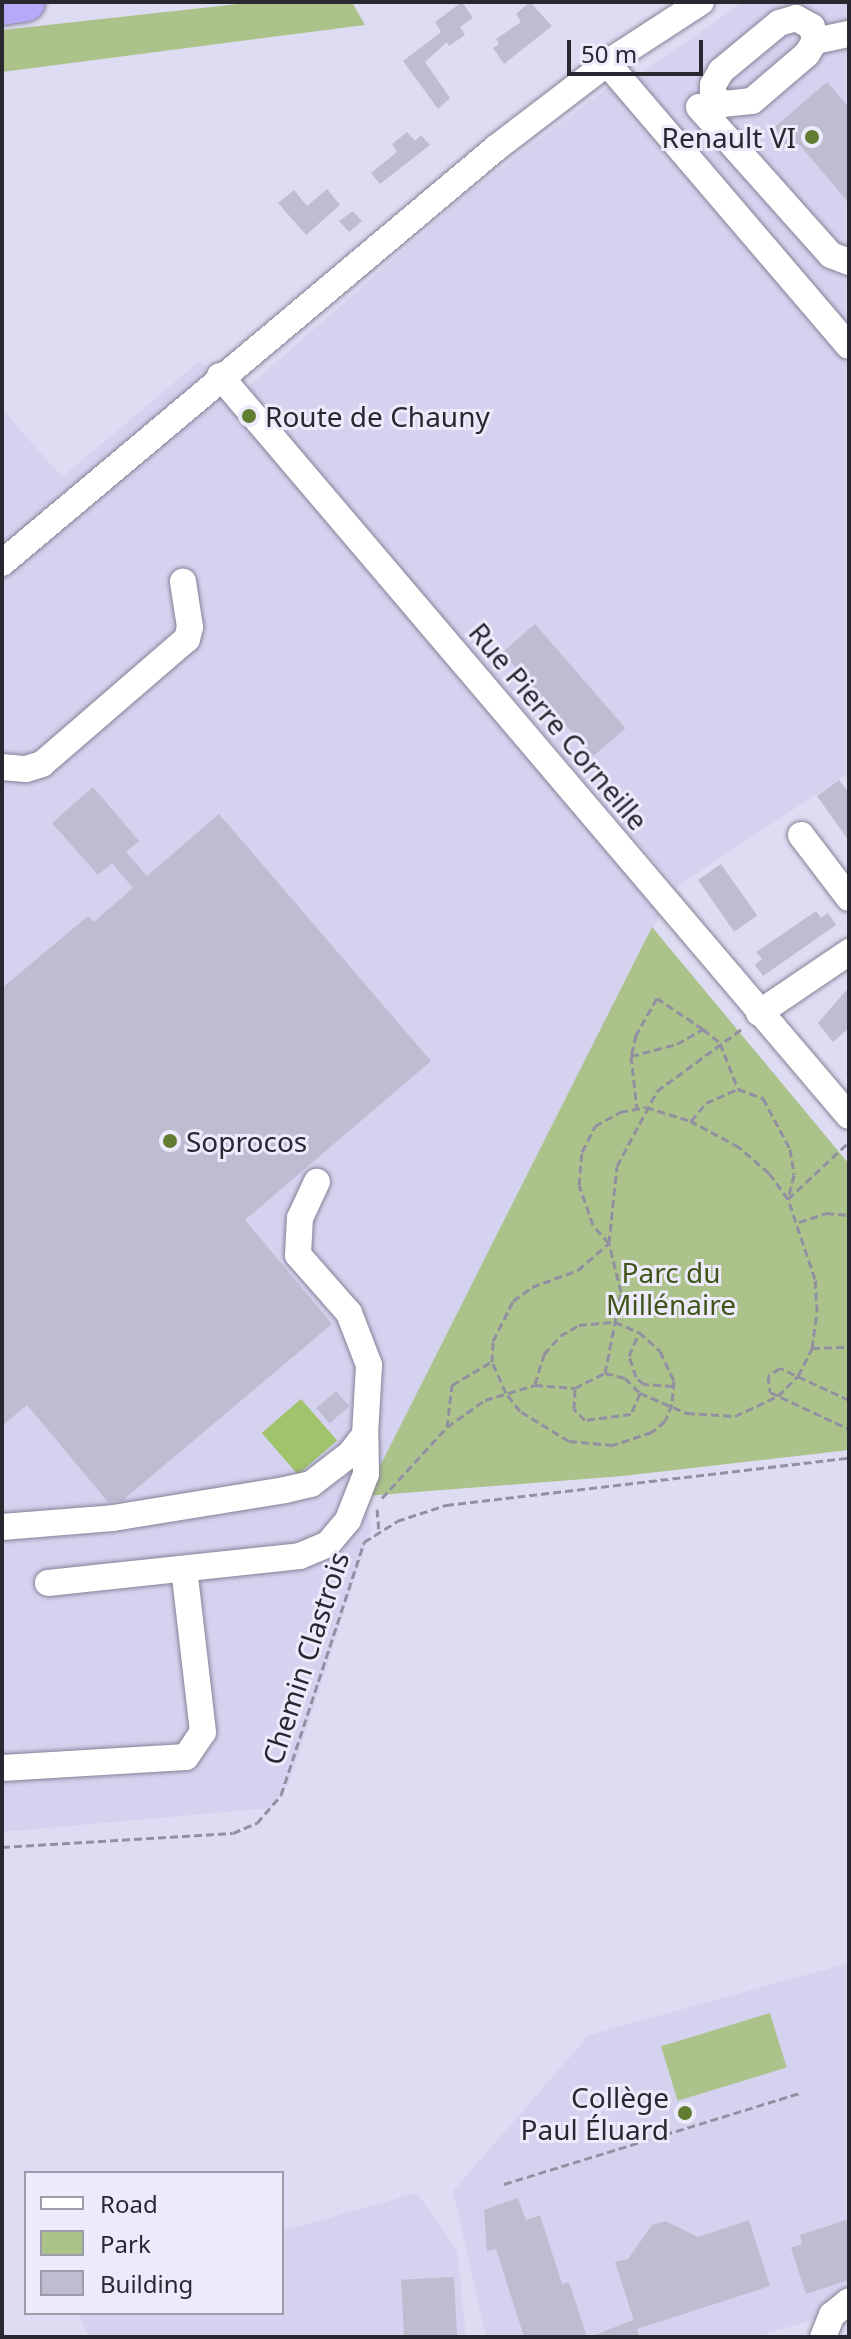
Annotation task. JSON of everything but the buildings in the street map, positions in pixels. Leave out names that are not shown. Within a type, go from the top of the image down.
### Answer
[{"type":"highway","points":[[2,6],[26,2]]},
{"type":"street","points":[[2,563],[220,376],[496,148],[607,63],[701,2]]},
{"type":"street","points":[[668,134],[706,102],[721,71],[779,23],[796,18],[812,27],[815,41]]},
{"type":"street","points":[[706,102],[752,101],[815,41],[849,34]]},
{"type":"street","points":[[607,63],[849,346]]},
{"type":"street","points":[[706,102],[831,255],[849,262]]},
{"type":"street","name":"Rue Pierre Corneille","points":[[220,376],[849,1116]]},
{"type":"street","points":[[2,767],[26,769],[42,764],[187,639],[190,627],[183,582]]},
{"type":"street","points":[[801,835],[844,883]]},
{"type":"street","points":[[759,1013],[849,952]]},
{"type":"street","points":[[48,1583],[300,1556],[328,1544],[348,1520],[366,1474],[369,1365],[349,1313],[298,1255],[300,1218],[317,1182]]},
{"type":"street","points":[[2,1527],[113,1518],[311,1484],[365,1435]]},
{"type":"street","points":[[2,1768],[186,1757],[203,1732],[184,1569]]},
{"type":"street","points":[[823,2337],[832,2315],[849,2301]]},
{"type":"street","points":[[830,2337],[849,2331]]},
{"type":"path","points":[[637,1109],[631,1056],[636,1035],[657,998],[720,1043],[738,1089]]},
{"type":"path","points":[[535,1385],[544,1354],[560,1336],[597,1320],[615,1322],[639,1332],[660,1351],[673,1386],[672,1404],[652,1432],[593,1446],[549,1433],[506,1393],[492,1362],[499,1320],[513,1301],[532,1287],[578,1270],[609,1243],[617,1166],[646,1107],[672,1077],[759,1013]]},
{"type":"path","points":[[631,1056],[677,1044],[703,1029]]},
{"type":"path","points":[[691,1121],[706,1103],[738,1089],[763,1098],[783,1129],[794,1175],[788,1199]]},
{"type":"path","points":[[379,1532],[379,1501],[447,1427],[469,1410],[506,1393],[535,1385],[575,1388],[605,1373],[625,1378],[640,1393],[711,1418],[760,1408],[778,1396],[798,1376],[812,1348],[817,1312],[815,1279],[788,1199],[769,1173],[739,1147],[691,1121],[646,1107],[595,1126],[582,1152],[579,1185],[593,1225],[609,1243],[621,1276],[605,1373]]},
{"type":"path","points":[[788,1199],[849,1142]]},
{"type":"path","points":[[797,1222],[826,1213],[849,1215]]},
{"type":"path","points":[[639,1332],[629,1356],[636,1377],[644,1384],[673,1386]]},
{"type":"path","points":[[812,1348],[849,1347]]},
{"type":"path","points":[[447,1427],[452,1385],[492,1362]]},
{"type":"path","points":[[849,1400],[780,1368],[772,1370],[767,1385],[778,1396],[849,1429]]},
{"type":"path","points":[[575,1388],[574,1409],[585,1420],[631,1414],[640,1393]]},
{"type":"path","name":"Chemin Clastrois","points":[[2,1847],[233,1833],[257,1823],[281,1795],[364,1542],[379,1532],[446,1505],[849,1458]]},
{"type":"path","points":[[504,2184],[799,2093]]},
{"type":"shaded area","points":[[743,2],[849,2],[849,773],[676,887],[246,389],[473,189],[633,69],[639,75]]},
{"type":"shaded area","points":[[200,361],[663,909],[366,1496],[371,1529],[289,1783],[271,1808],[2,1832],[2,409],[62,477]]},
{"type":"shaded area","points":[[301,1399],[337,1441],[298,1475],[262,1433]]},
{"type":"shaded area","name":"Collège Paul Éluard","points":[[849,1963],[849,2310],[755,2337],[486,2337],[453,2191],[589,2035]]},
{"type":"shaded area","points":[[417,2193],[457,2250],[466,2337],[89,2337],[79,2315],[284,2315],[284,2230]]},
{"type":"green space","points":[[256,2],[352,2],[365,25],[2,72],[2,30]]},
{"type":"green space","name":"Parc du Millénaire","points":[[652,927],[849,1164],[849,1450],[623,1476],[365,1496]]},
{"type":"green space","points":[[770,2013],[787,2068],[678,2101],[661,2046]]},
{"type":"place","name":"Renault VI","points":[[812,137]]},
{"type":"place","name":"Route de Chauny","points":[[249,416]]},
{"type":"place","name":"Soprocos","points":[[170,1141]]},
{"type":"place","name":"Collège Paul Éluard","points":[[685,2113]]}]
